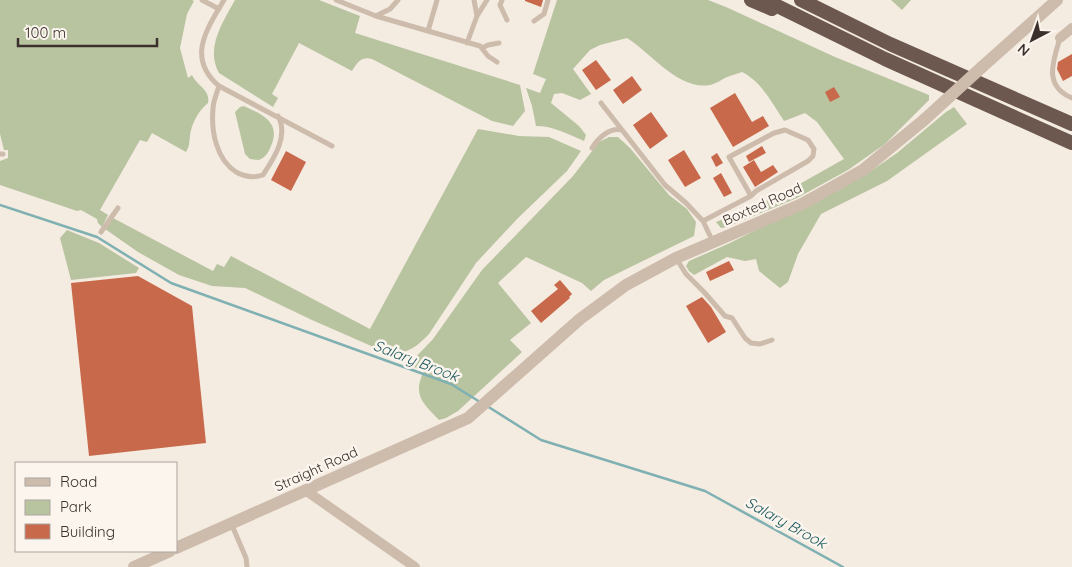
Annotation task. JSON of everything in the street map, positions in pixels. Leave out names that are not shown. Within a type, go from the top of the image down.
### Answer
[{"type":"highway","points":[[752,0],[1072,143]]},
{"type":"highway","points":[[765,0],[885,59]]},
{"type":"highway","points":[[801,0],[890,44],[1072,124]]},
{"type":"highway","points":[[811,0],[890,44]]},
{"type":"street","name":"Boxted Road","points":[[468,418],[580,319],[626,285],[676,258],[802,204],[863,170],[924,120],[1057,0]]},
{"type":"street","points":[[1060,38],[1072,28]]},
{"type":"street","name":"Straight Road","points":[[178,547],[468,418]]},
{"type":"street","points":[[305,490],[415,567]]},
{"type":"street","points":[[134,567],[168,552]]},
{"type":"lane","points":[[202,0],[219,9]]},
{"type":"lane","points":[[224,0],[206,33],[201,47],[201,58],[205,71],[219,86],[332,146]]},
{"type":"lane","points":[[336,0],[376,16],[481,47],[488,56],[497,62]]},
{"type":"lane","points":[[376,16],[390,9],[398,0]]},
{"type":"lane","points":[[428,31],[437,0]]},
{"type":"lane","points":[[474,0],[477,16]]},
{"type":"lane","points":[[467,43],[477,16],[486,0]]},
{"type":"lane","points":[[502,0],[500,5],[506,20]]},
{"type":"lane","points":[[534,21],[544,14],[548,0]]},
{"type":"lane","points":[[1060,38],[1051,65],[1054,83],[1064,95],[1072,98]]},
{"type":"lane","points":[[481,47],[499,43]]},
{"type":"lane","points":[[219,86],[213,108],[218,154],[228,166],[244,176],[257,177],[263,175],[271,163],[282,139],[283,125],[277,116]]},
{"type":"lane","points":[[601,103],[664,185],[686,203],[703,221],[713,242]]},
{"type":"lane","points":[[592,148],[602,136],[618,129],[622,130]]},
{"type":"lane","points":[[703,221],[751,196],[813,156],[814,149],[808,140],[785,130],[774,133],[729,158],[751,196]]},
{"type":"lane","points":[[101,232],[118,208]]},
{"type":"lane","points":[[676,258],[686,274],[725,316],[732,318],[745,338],[751,343],[760,344],[772,340]]},
{"type":"lane","points":[[230,523],[246,558],[247,567]]},
{"type":"green space","points":[[0,0],[194,1],[187,14],[180,48],[188,78],[192,75],[206,91],[208,103],[194,122],[186,152],[152,133],[147,142],[140,140],[100,210],[108,215],[102,227],[97,219],[81,210],[77,211],[0,185],[0,161],[8,158],[8,150],[4,150],[0,134]]},
{"type":"green space","points":[[235,0],[319,0],[360,16],[355,33],[520,85],[525,111],[513,126],[492,121],[372,59],[362,59],[352,71],[299,43],[272,94],[278,98],[273,107],[219,73],[215,64],[214,54],[217,35]]},
{"type":"green space","points":[[557,0],[708,0],[835,57],[929,95],[929,100],[885,144],[848,170],[797,198],[721,228],[716,222],[780,195],[844,159],[817,122],[805,113],[784,121],[761,87],[742,72],[710,85],[698,85],[687,82],[666,69],[627,38],[600,45],[590,50],[573,69],[591,94],[580,100],[562,93],[554,94],[551,103],[579,126],[586,135],[584,141],[554,129],[536,126],[526,88],[540,93],[546,79],[533,74]]},
{"type":"green space","points":[[891,0],[911,0],[902,10]]},
{"type":"green space","points":[[244,106],[264,116],[272,125],[274,131],[269,151],[259,160],[250,159],[245,154],[235,112]]},
{"type":"green space","points":[[954,107],[967,124],[887,181],[821,214],[798,254],[788,282],[780,288],[759,271],[756,259],[745,261],[727,257],[694,275],[689,271],[686,266],[689,261],[730,243],[865,175],[897,153]]},
{"type":"green space","points":[[478,129],[519,136],[549,137],[581,151],[567,171],[517,219],[476,263],[429,334],[419,344],[405,352],[385,352],[245,288],[212,286],[179,275],[138,252],[105,229],[113,218],[213,271],[217,264],[224,267],[231,256],[370,329]]},
{"type":"green space","points":[[609,137],[618,137],[630,148],[669,195],[687,209],[696,222],[694,236],[604,280],[591,291],[582,283],[526,257],[498,283],[531,323],[510,340],[522,352],[458,411],[439,420],[428,409],[421,398],[419,386],[424,371],[414,367],[414,359],[433,339],[482,270],[573,176],[599,142]]},
{"type":"green space","points":[[67,230],[99,243],[139,268],[136,273],[71,280],[60,238]]},
{"type":"building","points":[[525,0],[543,0],[541,7]]},
{"type":"building","points":[[1072,54],[1072,76],[1063,81],[1057,69],[1058,62]]},
{"type":"building","points":[[596,60],[611,80],[596,90],[582,70]]},
{"type":"building","points":[[632,76],[642,90],[623,104],[613,90]]},
{"type":"building","points":[[834,87],[840,97],[830,102],[825,92]]},
{"type":"building","points":[[735,93],[752,122],[763,116],[769,126],[733,147],[710,108]]},
{"type":"building","points":[[651,112],[668,136],[650,149],[633,125]]},
{"type":"building","points":[[762,146],[766,153],[749,162],[746,156]]},
{"type":"building","points":[[684,150],[701,178],[685,187],[668,160]]},
{"type":"building","points":[[286,151],[306,162],[291,191],[271,180]]},
{"type":"building","points":[[717,153],[723,163],[716,167],[711,157]]},
{"type":"building","points":[[754,160],[761,172],[773,165],[778,172],[755,187],[743,167]]},
{"type":"building","points":[[721,173],[732,193],[724,197],[713,178]]},
{"type":"building","points":[[729,261],[734,270],[710,281],[706,272]]},
{"type":"building","points":[[138,276],[192,306],[206,443],[89,456],[71,283]]},
{"type":"building","points":[[560,280],[572,294],[570,298],[541,323],[531,311],[558,289],[554,285]]},
{"type":"building","points":[[702,297],[711,307],[726,332],[708,343],[686,306]]},
{"type":"waterway","name":"Salary Brook","points":[[0,205],[97,237],[171,283],[451,384],[480,402]]},
{"type":"waterway","name":"Salary Brook","points":[[487,406],[541,440],[705,491],[843,567]]}]
